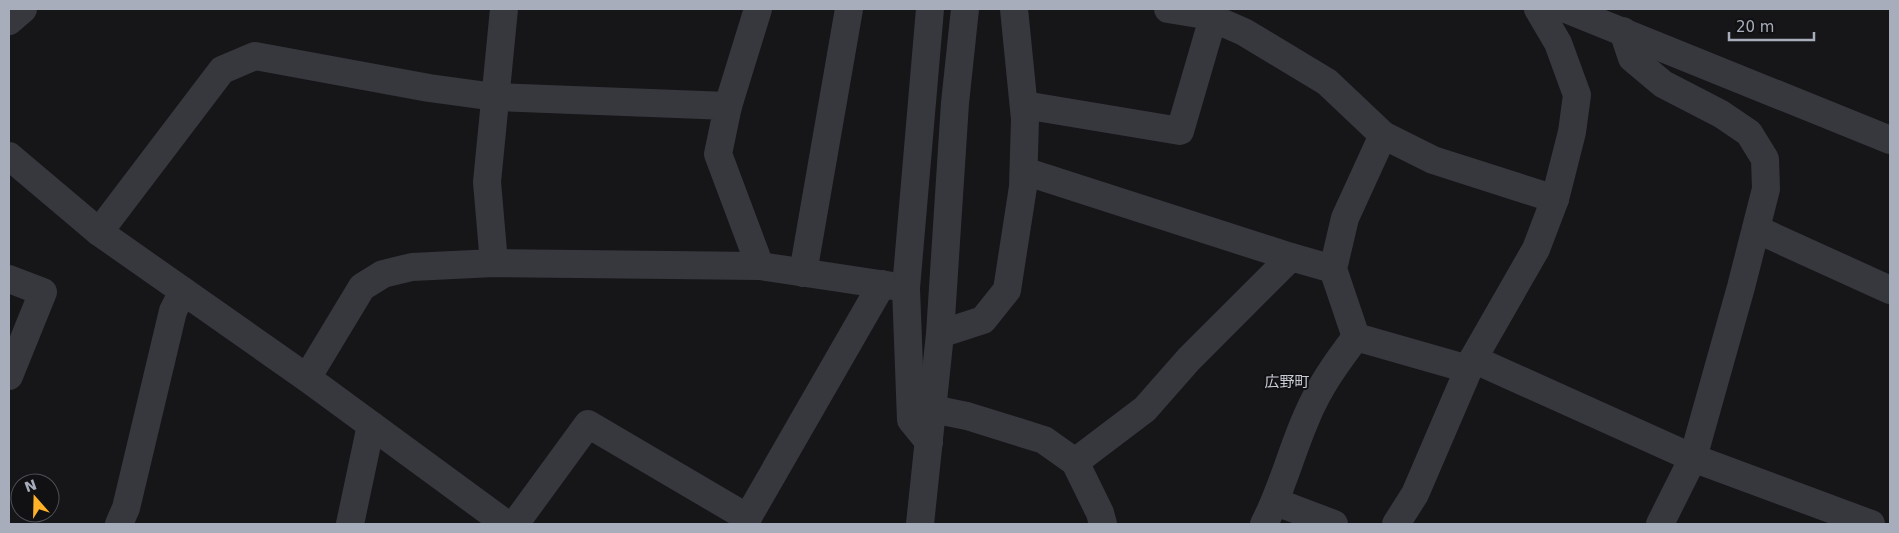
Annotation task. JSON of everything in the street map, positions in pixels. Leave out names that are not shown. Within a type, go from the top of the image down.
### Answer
[{"type":"street","points":[[9,21],[23,9]]},
{"type":"street","points":[[494,262],[487,182],[504,9]]},
{"type":"street","points":[[758,9],[728,106],[718,154],[760,266]]},
{"type":"street","points":[[802,273],[849,9]]},
{"type":"street","points":[[929,442],[912,420],[894,286],[930,9]]},
{"type":"street","points":[[920,524],[940,334],[964,9]]},
{"type":"street","points":[[940,334],[983,320],[1007,290],[1024,171],[1025,119],[1014,9]]},
{"type":"street","points":[[1168,9],[1205,15],[1244,32],[1327,82],[1383,135],[1433,160],[1554,199]]},
{"type":"street","points":[[1396,524],[1415,494],[1470,364],[1536,250],[1554,199],[1572,132],[1577,95],[1558,43],[1538,9]]},
{"type":"street","points":[[1566,9],[1890,140]]},
{"type":"street","points":[[1024,105],[1180,131],[1212,18]]},
{"type":"street","points":[[1623,31],[1632,58],[1663,84],[1721,114],[1749,133],[1765,159],[1766,189],[1692,458],[1660,524]]},
{"type":"street","points":[[99,232],[222,70],[255,56],[429,88],[495,97],[728,106]]},
{"type":"street","points":[[1356,338],[1333,269],[1344,218],[1383,135]]},
{"type":"street","points":[[9,156],[99,232],[307,378],[506,524]]},
{"type":"street","points":[[1024,171],[1290,257],[1333,269]]},
{"type":"street","points":[[1756,229],[1890,290]]},
{"type":"street","points":[[1075,462],[1145,409],[1189,359],[1290,257]]},
{"type":"street","points":[[307,378],[362,287],[383,274],[412,268],[494,262],[760,266],[894,286]]},
{"type":"street","points":[[9,279],[42,292],[9,376]]},
{"type":"street","points":[[515,524],[588,424],[746,521],[894,286]]},
{"type":"street","points":[[119,524],[126,508],[173,311],[183,291]]},
{"type":"street","points":[[1356,338],[1470,364],[1828,517],[1871,524]]},
{"type":"street","points":[[1334,524],[1270,513],[1307,416],[1329,373],[1356,338]]},
{"type":"street","points":[[932,409],[967,416],[1044,440],[1075,462],[1100,513],[1103,524]]},
{"type":"street","points":[[350,524],[371,425]]},
{"type":"district","name":"広野町","points":[[1287,382]]}]
